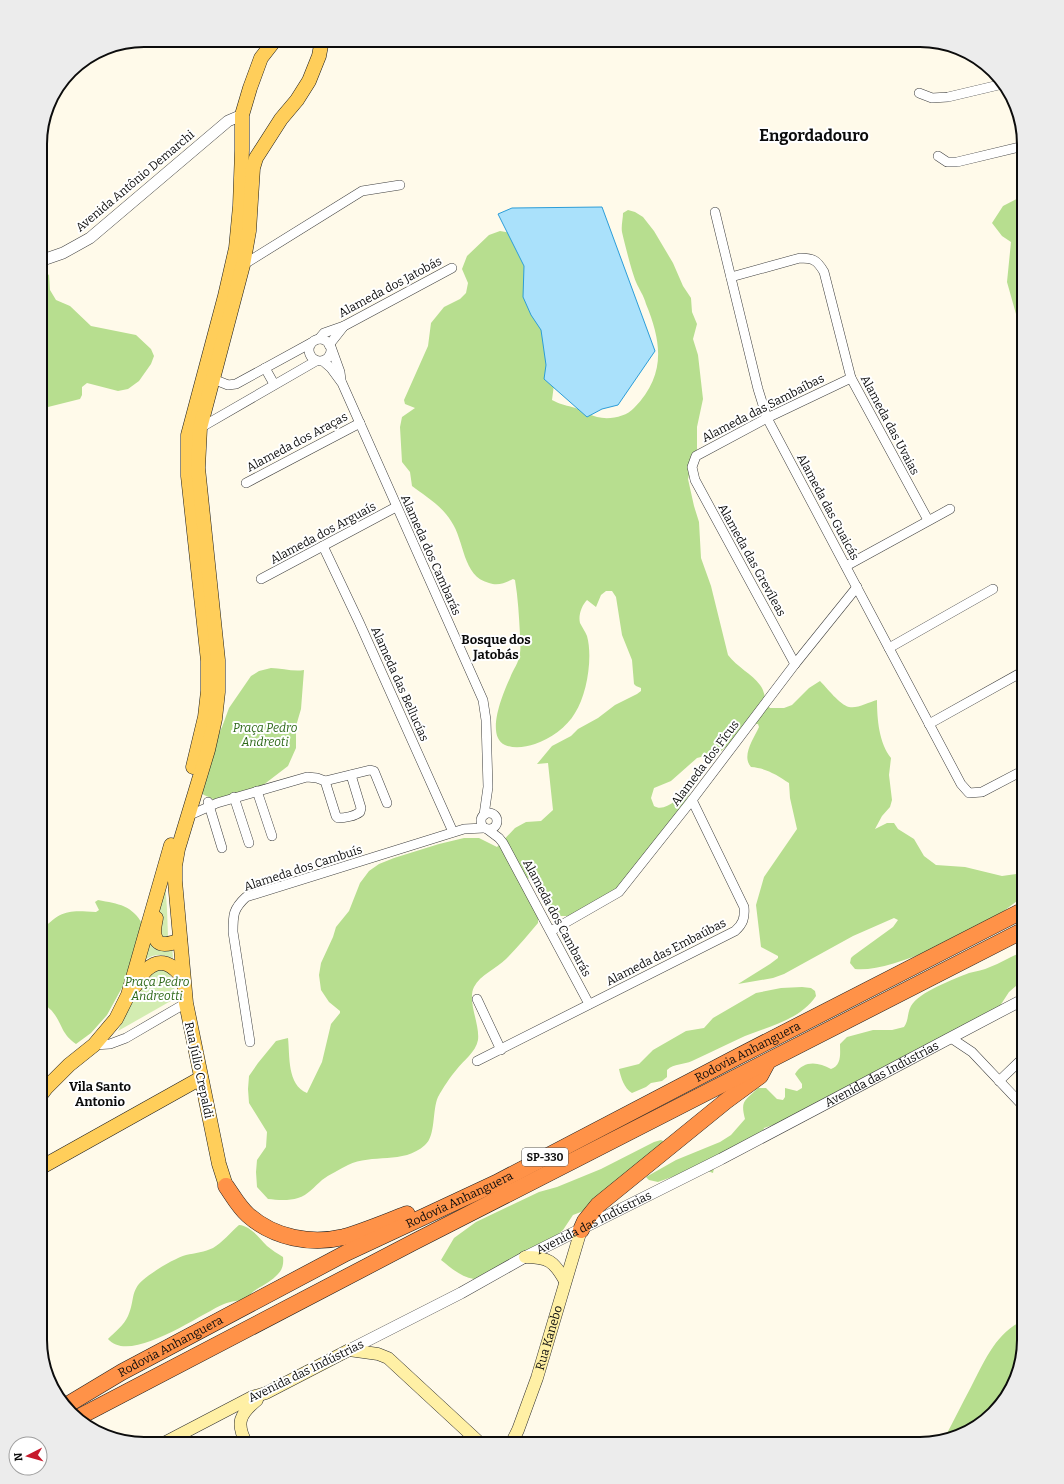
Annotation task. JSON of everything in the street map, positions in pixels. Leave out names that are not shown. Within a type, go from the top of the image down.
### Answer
[{"type":"highway","name":"Rodovia Anhanguera","points":[[70,1403],[122,1372],[346,1253],[496,1183],[736,1057],[1017,914]]},
{"type":"highway","name":"Rodovia Anhanguera","points":[[83,1415],[412,1243],[743,1074],[769,1059],[1017,934]]},
{"type":"highway","points":[[581,1230],[585,1221],[598,1205],[726,1101],[760,1076],[769,1059]]},
{"type":"highway","points":[[226,1186],[235,1201],[248,1215],[262,1225],[292,1238],[310,1240],[328,1239],[349,1235],[496,1183]]},
{"type":"main road","points":[[128,995],[200,744],[205,716],[208,691],[208,661],[188,476],[188,435],[225,296],[236,248],[242,158],[242,115],[261,58],[270,47]]},
{"type":"main road","name":"Rua Júlio Crepaldi","points":[[226,1186],[219,1164],[186,1003],[176,881],[178,849],[208,750],[215,719],[218,692],[218,660],[198,468],[200,428],[243,265],[248,231],[253,168],[256,158],[281,119],[298,100],[309,81],[319,56],[321,47]]},
{"type":"main road","points":[[164,868],[161,896],[154,928],[155,937],[158,942],[164,945],[180,940]]},
{"type":"main road","points":[[47,1089],[69,1065],[94,1045],[116,1019],[128,995],[146,970],[157,964],[164,963],[170,965],[183,978]]},
{"type":"main road","points":[[47,1164],[201,1078]]},
{"type":"main road","name":"Rua Kanebo","points":[[514,1437],[537,1378],[581,1230]]},
{"type":"main road","points":[[525,1257],[546,1258],[560,1271],[565,1281]]},
{"type":"main road","points":[[349,1350],[378,1354],[388,1358],[473,1437]]},
{"type":"main road","name":"Avenida das Indústrias","points":[[175,1437],[252,1397],[266,1393],[349,1350]]},
{"type":"main road","points":[[244,1437],[240,1421],[242,1414],[247,1408],[266,1393]]},
{"type":"street","points":[[919,93],[932,98],[948,97],[997,85]]},
{"type":"street","name":"Avenida Antônio Demarchi","points":[[47,258],[62,253],[90,238],[228,120],[242,115]]},
{"type":"street","points":[[938,156],[947,162],[957,162],[1017,148]]},
{"type":"street","points":[[243,265],[362,191],[400,185]]},
{"type":"street","name":"Alameda das Guaicás","points":[[715,212],[758,389],[767,418],[961,784],[969,793],[982,792],[1017,774]]},
{"type":"street","name":"Alameda das Uvaias","points":[[731,277],[800,258],[810,258],[819,264],[824,272],[851,378],[928,520]]},
{"type":"street","name":"Alameda dos Jatobás","points":[[214,379],[228,385],[236,384],[315,341],[324,332],[344,326],[452,268]]},
{"type":"street","points":[[330,346],[344,326]]},
{"type":"street","points":[[200,428],[274,384],[328,358],[331,353],[330,346],[327,342],[315,341],[308,351],[312,359],[320,361]]},
{"type":"street","name":"Alameda dos Cambarás","points":[[330,346],[340,372],[342,383]]},
{"type":"street","name":"Alameda dos Cambarás","points":[[320,361],[331,368],[342,383],[483,700],[486,720],[488,787],[483,816]]},
{"type":"street","points":[[265,368],[274,384]]},
{"type":"street","name":"Alameda das Sambaíbas","points":[[692,467],[696,456],[767,418],[851,378]]},
{"type":"street","name":"Alameda dos Araças","points":[[246,483],[360,423]]},
{"type":"street","name":"Alameda das Grevíleas","points":[[692,467],[695,480],[795,664]]},
{"type":"street","name":"Alameda dos Arguaís","points":[[260,579],[396,507]]},
{"type":"street","points":[[846,566],[950,509]]},
{"type":"street","name":"Alameda das Bellucías","points":[[323,546],[359,622],[453,832]]},
{"type":"street","name":"Alameda dos Fícus","points":[[551,931],[619,892],[692,800],[795,664],[857,587]]},
{"type":"street","points":[[889,648],[993,589]]},
{"type":"street","points":[[929,724],[1017,675]]},
{"type":"street","points":[[188,816],[212,804],[307,777],[318,778],[325,781],[370,770],[374,771],[388,803]]},
{"type":"street","points":[[325,781],[336,816],[338,818],[342,818],[357,814],[360,812],[361,808],[352,775]]},
{"type":"street","name":"Alameda dos Cambarás","points":[[488,787],[496,820],[501,829],[503,843]]},
{"type":"street","points":[[257,791],[272,836]]},
{"type":"street","points":[[195,793],[212,804],[222,848]]},
{"type":"street","points":[[234,797],[249,843]]},
{"type":"street","name":"Alameda das Embaúbas","points":[[477,1061],[735,931],[742,925],[744,907],[692,800]]},
{"type":"street","points":[[490,814],[496,820],[493,828],[485,828],[481,823],[483,816],[490,814]]},
{"type":"street","name":"Alameda dos Cambuís","points":[[464,829],[483,816]]},
{"type":"street","name":"Alameda dos Cambarás","points":[[485,828],[499,838],[503,843],[589,1004]]},
{"type":"street","name":"Alameda dos Cambuís","points":[[250,1042],[234,932],[233,917],[237,905],[246,897],[453,832],[464,829],[485,828]]},
{"type":"street","points":[[477,999],[501,1050]]},
{"type":"street","points":[[94,1045],[110,1044],[126,1038],[186,1003]]},
{"type":"street","name":"Avenida das Indústrias","points":[[349,1350],[461,1293],[525,1257],[721,1159],[1017,1003]]},
{"type":"street","points":[[951,1038],[972,1052],[1017,1099]]},
{"type":"street","points":[[999,1080],[1017,1063]]},
{"type":"green space","points":[[1017,199],[1017,324],[1016,314],[1007,282],[1011,242],[1002,236],[992,223],[1003,206]]},
{"type":"green space","points":[[628,210],[643,217],[654,231],[673,263],[683,286],[691,298],[692,312],[697,324],[693,339],[698,355],[703,399],[697,427],[697,453],[688,479],[699,522],[701,558],[711,586],[728,655],[760,685],[770,708],[784,708],[792,705],[809,688],[820,681],[845,706],[859,706],[877,700],[878,723],[881,738],[891,758],[889,775],[892,800],[890,807],[882,816],[875,829],[887,823],[894,823],[898,829],[914,839],[924,856],[936,865],[965,867],[1002,876],[1017,874],[1017,901],[997,916],[948,942],[928,951],[888,965],[870,969],[855,969],[850,963],[853,956],[893,927],[898,920],[894,918],[853,936],[784,974],[773,978],[738,984],[778,958],[778,956],[761,947],[756,905],[764,877],[797,829],[790,798],[789,783],[766,770],[751,767],[748,763],[747,758],[749,747],[759,727],[758,724],[755,724],[720,752],[697,758],[671,781],[654,788],[651,798],[654,806],[658,808],[667,806],[688,791],[690,791],[690,793],[663,838],[620,888],[575,916],[558,916],[546,905],[541,891],[536,883],[529,878],[524,878],[538,914],[538,923],[506,959],[484,975],[474,987],[472,999],[478,1034],[477,1044],[452,1075],[438,1097],[431,1136],[425,1145],[407,1155],[367,1160],[348,1165],[322,1180],[302,1197],[287,1200],[268,1199],[257,1187],[256,1172],[257,1160],[266,1147],[267,1132],[249,1103],[249,1076],[276,1041],[288,1038],[293,1077],[296,1084],[307,1093],[322,1062],[331,1024],[340,1013],[340,1011],[329,1002],[321,990],[319,975],[321,963],[336,927],[349,911],[360,883],[369,871],[379,864],[394,858],[464,838],[479,838],[497,847],[515,828],[526,822],[541,821],[553,810],[548,763],[537,764],[552,746],[571,736],[578,729],[598,718],[615,705],[641,691],[641,688],[634,684],[632,660],[622,635],[616,597],[612,591],[606,591],[601,595],[596,607],[587,600],[582,607],[580,614],[580,623],[587,636],[589,645],[589,665],[583,696],[572,718],[563,728],[541,742],[520,747],[512,747],[505,745],[499,740],[496,733],[497,714],[503,694],[518,660],[520,651],[519,614],[515,580],[513,579],[501,584],[492,584],[480,579],[474,573],[465,557],[456,529],[451,521],[433,502],[412,486],[410,472],[402,462],[400,427],[402,417],[415,408],[405,404],[404,400],[428,346],[431,323],[444,307],[460,299],[466,293],[468,283],[462,269],[467,256],[489,235],[500,231],[511,233],[522,244],[558,354],[552,400],[602,418],[622,416],[631,411],[644,396],[652,383],[656,371],[658,345],[651,318],[644,298],[637,285],[628,257],[622,232],[623,213]]},
{"type":"green space","points":[[49,274],[50,290],[56,300],[70,306],[91,326],[136,335],[151,349],[154,356],[151,364],[139,381],[128,389],[118,391],[87,383],[82,387],[82,395],[80,399],[47,407],[47,277]]},
{"type":"green space","name":"Praça Pedro Andreoti","points":[[271,668],[296,671],[304,670],[301,709],[296,726],[296,748],[288,766],[258,789],[224,800],[213,799],[204,795],[195,787],[229,708],[251,676],[259,671]]},
{"type":"green space","points":[[165,880],[168,936],[159,938],[158,920]]},
{"type":"green space","points":[[98,900],[124,906],[139,918],[143,925],[135,964],[107,1015],[91,1033],[76,1044],[65,1034],[58,1019],[47,1007],[47,925],[59,915],[65,913],[78,911],[96,912],[99,910],[95,902]]},
{"type":"green space","name":"Praça Pedro Andreotti","points":[[148,936],[172,945],[173,958],[163,955],[156,955],[140,963]]},
{"type":"green space","points":[[1017,954],[1017,985],[1009,992],[996,1012],[782,1122],[764,1128],[763,1131],[715,1162],[713,1173],[702,1169],[694,1169],[658,1182],[649,1180],[646,1177],[676,1160],[720,1142],[731,1135],[745,1119],[743,1104],[758,1088],[766,1088],[777,1099],[783,1100],[785,1097],[785,1088],[797,1091],[802,1088],[802,1084],[795,1074],[803,1066],[807,1064],[816,1064],[831,1069],[835,1067],[840,1058],[840,1044],[847,1037],[873,1030],[892,1030],[904,1027],[907,1022],[911,1006],[921,996],[946,982],[969,973],[988,968]]},
{"type":"green space","name":"Praça Pedro Andreotti","points":[[158,967],[168,971],[173,981],[176,998],[118,1031],[143,978]]},
{"type":"green space","points":[[781,988],[811,988],[815,991],[816,996],[810,1004],[794,1016],[745,1036],[692,1061],[673,1066],[667,1070],[667,1077],[662,1081],[651,1083],[646,1087],[632,1093],[625,1086],[619,1069],[639,1064],[653,1050],[686,1031],[704,1028],[713,1018],[756,993]]},
{"type":"green space","points":[[661,1140],[665,1142],[586,1210],[573,1215],[563,1230],[545,1245],[474,1279],[460,1274],[441,1260],[454,1238],[476,1222],[539,1192],[557,1187],[601,1169],[654,1142]]},
{"type":"green space","points":[[239,1225],[251,1230],[267,1246],[283,1257],[283,1265],[281,1270],[268,1283],[254,1291],[247,1298],[224,1304],[165,1335],[148,1342],[132,1346],[118,1345],[108,1339],[126,1319],[130,1311],[134,1292],[143,1280],[158,1269],[176,1259],[213,1248]]},
{"type":"green space","points":[[1017,1324],[1016,1353],[1010,1377],[1004,1388],[989,1409],[979,1417],[957,1430],[947,1433],[986,1358],[998,1340]]},
{"type":"water","points":[[602,207],[655,351],[618,405],[602,409],[587,417],[544,379],[546,365],[541,330],[531,315],[523,297],[524,266],[498,214],[512,208]]},
{"type":"district","name":"Engordadouro","points":[[814,135]]},
{"type":"district","name":"Bosque dos Jatobás","points":[[496,646]]},
{"type":"district","name":"Vila Santo Antonio","points":[[100,1094]]}]
